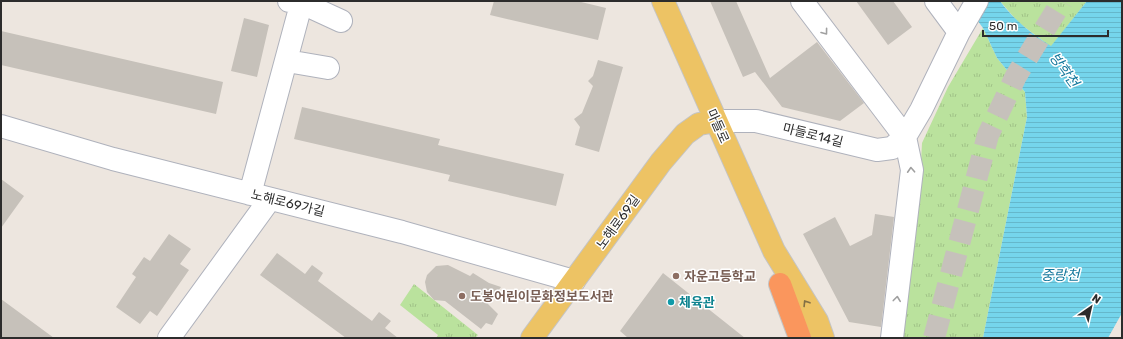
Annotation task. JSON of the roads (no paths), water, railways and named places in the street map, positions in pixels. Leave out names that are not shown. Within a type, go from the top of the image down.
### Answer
[{"type":"highway","points":[[780,284],[800,338]]},
{"type":"main road","name":"마들로","points":[[663,1],[774,251],[817,321],[822,338]]},
{"type":"main road","name":"노해로69길","points":[[532,338],[661,162],[685,134],[699,124],[716,121]]},
{"type":"main road","name":"마들로","points":[[774,251],[789,338]]},
{"type":"street","points":[[802,1],[905,137],[912,170],[892,338]]},
{"type":"street","points":[[936,1],[962,28]]},
{"type":"street","name":"마들로14길","points":[[716,121],[756,121],[877,150],[892,148],[905,137],[921,110],[977,1]]},
{"type":"street","points":[[169,338],[260,197],[298,2],[341,21]]},
{"type":"street","points":[[287,61],[328,68]]},
{"type":"street","name":"노해로69가길","points":[[1,126],[113,160],[402,232],[574,281]]},
{"type":"water","name":"중랑천","points":[[963,1],[1000,1],[1024,26],[1051,46],[1087,1],[1122,1],[1122,313],[1108,338],[983,338],[1027,117],[1025,92],[997,58],[983,28]]},
{"type":"tunnel","points":[[934,338],[988,135],[1016,76],[1062,1]]},
{"type":"place","name":"자운고등학교","points":[[676,276]]},
{"type":"place","name":"도봉어린이문화정보도서관","points":[[462,296]]},
{"type":"place","name":"체육관","points":[[671,302]]},
{"type":"water label","name":"방학천","points":[[1064,70]]}]
